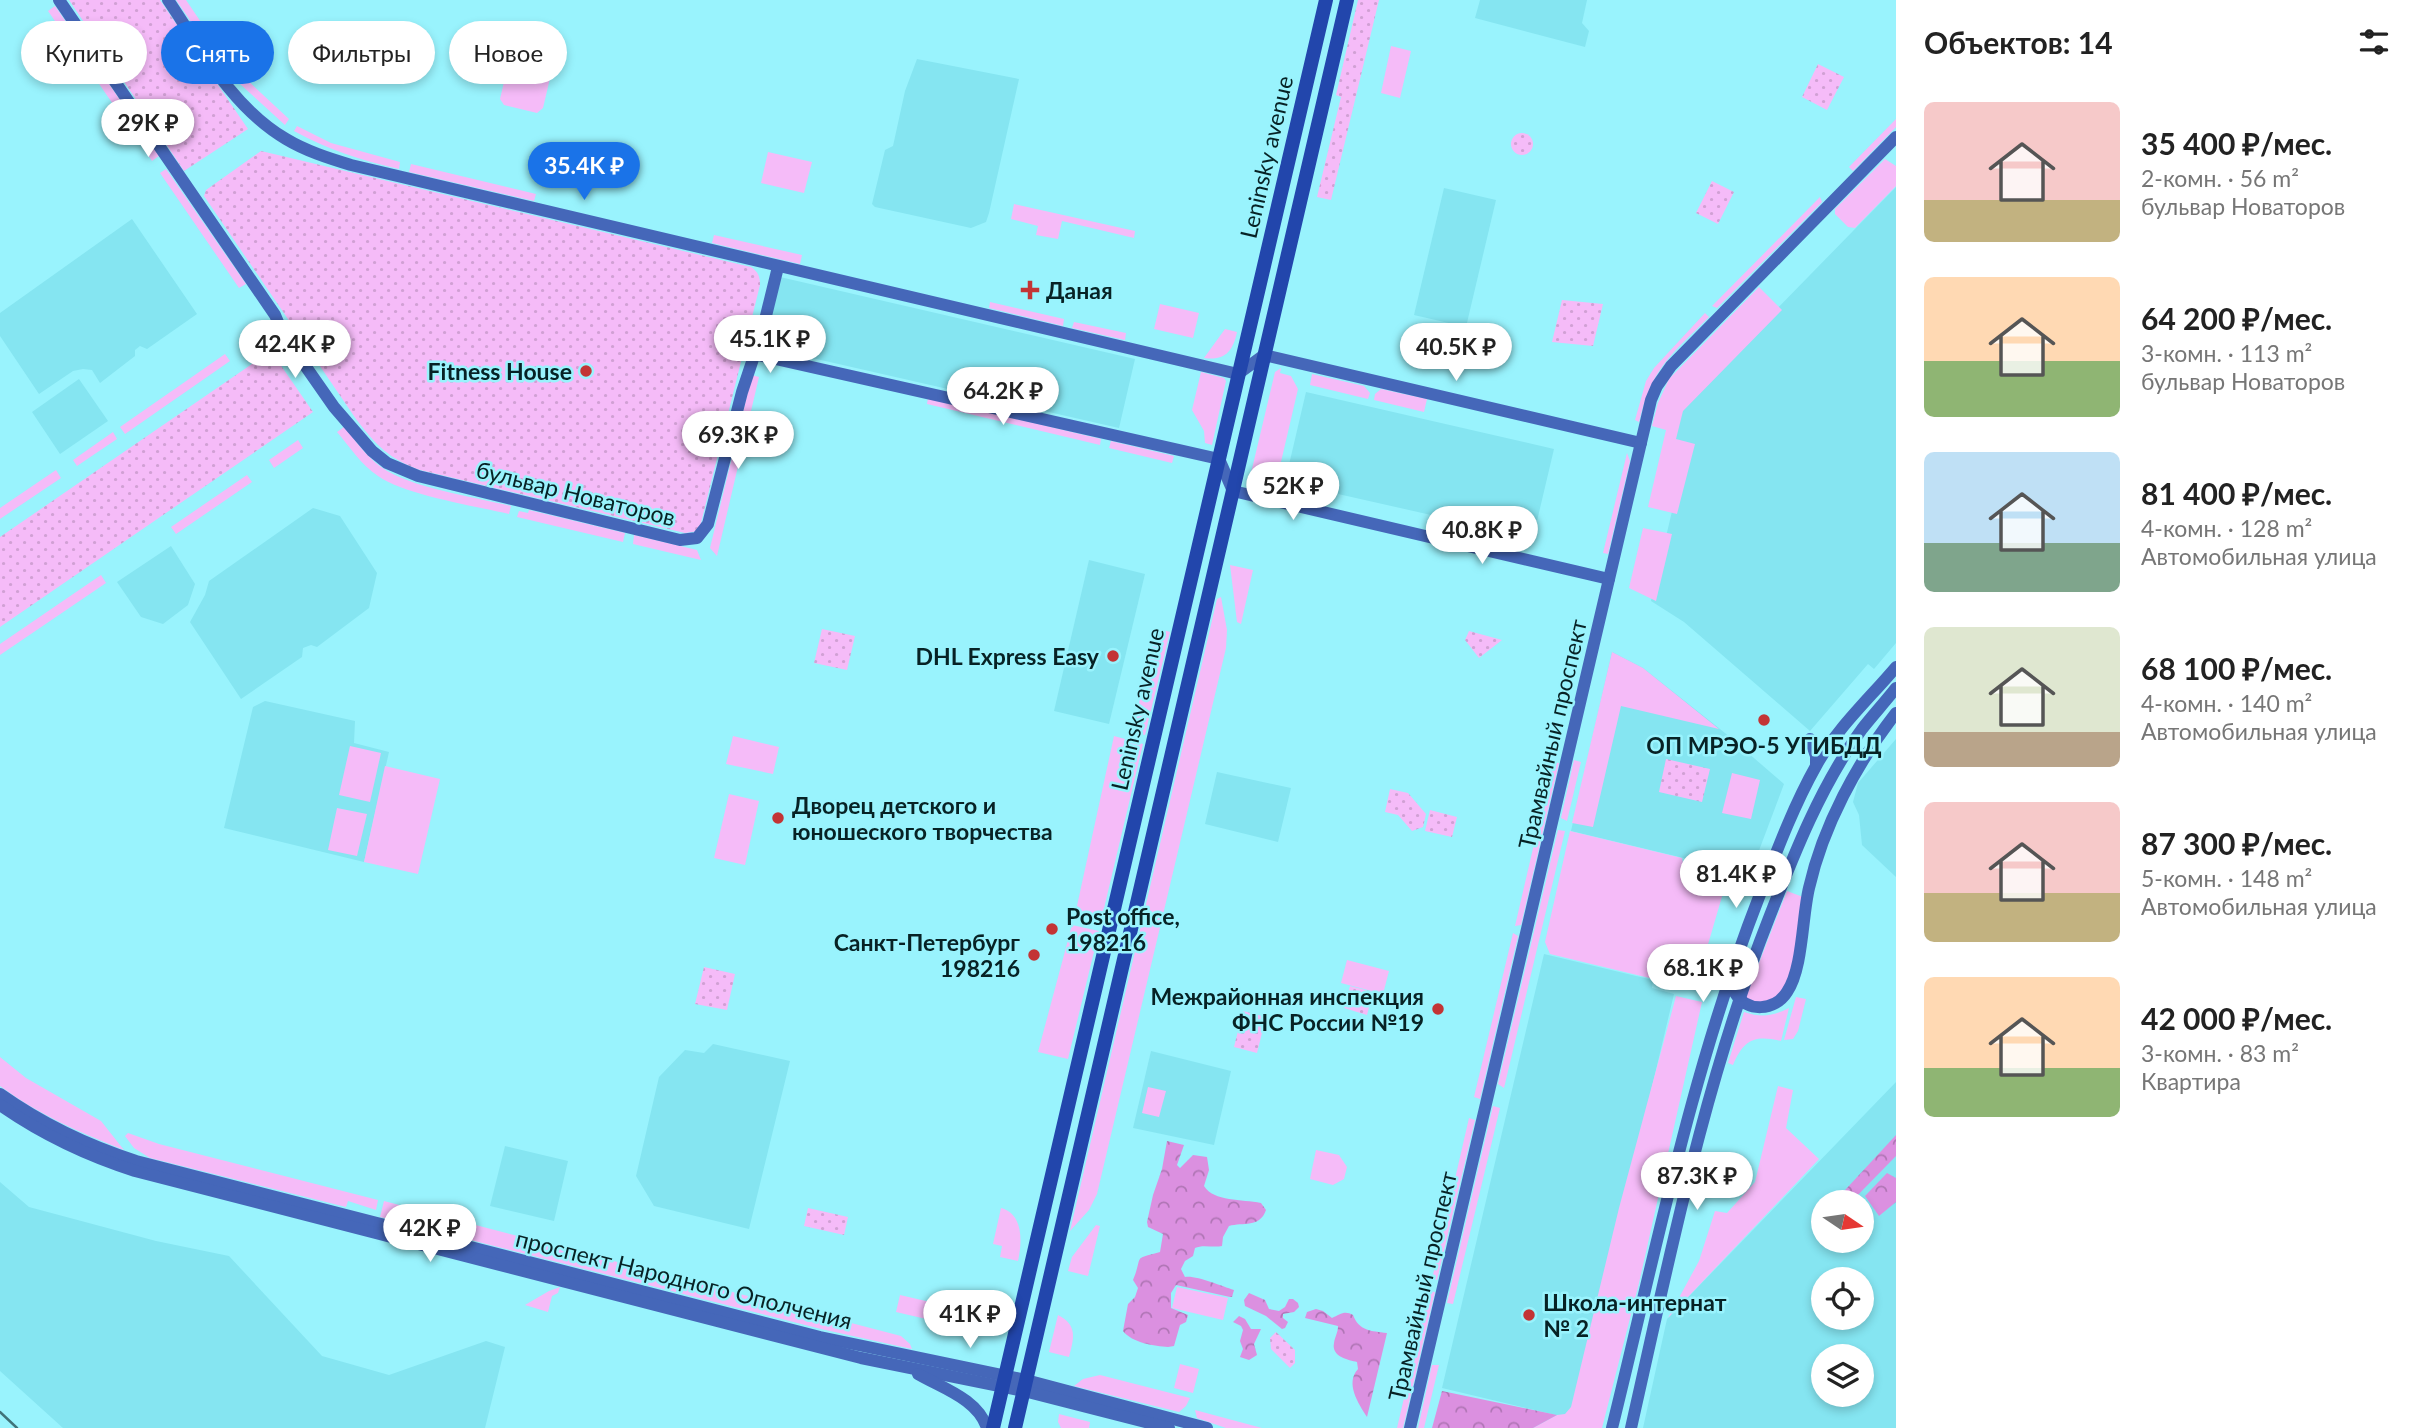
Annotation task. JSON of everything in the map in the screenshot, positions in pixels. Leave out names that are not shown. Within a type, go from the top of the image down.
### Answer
[{"type":"main road","name":"Leninsky avenue","points":[[993,1428],[1326,0]]},
{"type":"main road","name":"Leninsky avenue","points":[[1015,1428],[1347,0]]},
{"type":"main road","points":[[1238,374],[1259,379]]},
{"type":"main road","points":[[1219,459],[1239,464]]},
{"type":"street","name":"бульвар Новаторов","points":[[59,0],[275,315],[283,334],[334,407],[372,451],[387,463],[410,473],[668,537],[690,540],[697,538],[708,524],[741,392],[754,354]]},
{"type":"street","points":[[167,0],[214,69],[249,110],[284,138],[312,152],[351,165],[1238,374],[1264,355],[1641,443]]},
{"type":"street","name":"Трамвайный проспект","points":[[1410,1428],[1654,393],[1671,366],[1896,137]]},
{"type":"street","points":[[778,267],[754,354],[1219,459],[1233,491],[1609,579]]},
{"type":"street","points":[[1612,1428],[1683,1134],[1735,958],[1815,766],[1836,737],[1896,667]]},
{"type":"street","points":[[1631,1428],[1698,1137],[1745,978],[1781,888],[1837,769],[1862,730],[1896,688]]},
{"type":"street","points":[[1735,958],[1732,989],[1743,1003],[1752,1007],[1773,1006],[1781,1000],[1795,975],[1815,862],[1842,799],[1876,739],[1896,713]]},
{"type":"street","points":[[1811,738],[1816,756],[1815,766]]},
{"type":"street","name":"проспект Народного Ополчения","points":[[0,1094],[80,1139],[136,1161],[820,1337],[1207,1428]]},
{"type":"street","name":"проспект Народного Ополчения","points":[[0,1105],[61,1140],[135,1171],[912,1370],[1003,1381]]},
{"type":"street","points":[[912,1370],[973,1405],[981,1413],[987,1428]]},
{"type":"street","name":"проспект Народного Ополчения","points":[[1025,1385],[1169,1428]]},
{"type":"shaded area","points":[[69,0],[160,0],[174,21],[161,21],[161,84],[217,84],[248,129],[184,171],[125,84],[147,84],[147,21],[83,21]]},
{"type":"shaded area","points":[[176,0],[186,0],[200,21],[191,21]]},
{"type":"shaded area","points":[[1358,0],[1379,0],[1331,200],[1317,197],[1341,97],[1336,95]]},
{"type":"shaded area","points":[[1480,0],[1587,0],[1582,23],[1589,31],[1585,47],[1475,18]]},
{"type":"shaded area","points":[[55,6],[65,21],[55,21],[48,11]]},
{"type":"shaded area","points":[[1391,46],[1411,51],[1400,98],[1381,93]]},
{"type":"shaded area","points":[[917,59],[1019,79],[989,213],[986,222],[971,228],[875,207],[872,204],[885,150],[893,146],[905,91]]},
{"type":"shaded area","points":[[1818,64],[1844,77],[1827,110],[1802,97]]},
{"type":"shaded area","points":[[99,84],[109,84],[122,103],[115,107]]},
{"type":"shaded area","points":[[240,84],[251,84],[289,119],[285,125]]},
{"type":"shaded area","points":[[503,84],[549,84],[543,108],[537,113],[504,105],[500,99]]},
{"type":"shaded area","points":[[126,109],[159,156],[152,161],[120,114]]},
{"type":"shaded area","points":[[1896,119],[1896,127],[1853,171],[1849,167]]},
{"type":"shaded area","points":[[297,126],[331,143],[400,162],[399,169],[320,144],[294,131]]},
{"type":"shaded area","points":[[1522,133],[1530,136],[1533,144],[1530,152],[1522,155],[1514,152],[1511,144],[1514,136]]},
{"type":"shaded area","points":[[261,151],[751,267],[758,274],[760,285],[699,531],[685,533],[420,470],[384,450],[356,419],[204,196],[206,190]]},
{"type":"shaded area","points":[[768,152],[812,162],[804,193],[761,183]]},
{"type":"shaded area","points":[[1885,159],[1896,166],[1896,186],[1855,228],[1848,227],[1835,214],[1835,209]]},
{"type":"shaded area","points":[[411,164],[536,194],[534,201],[409,172]]},
{"type":"shaded area","points":[[166,169],[246,284],[239,288],[160,173]]},
{"type":"shaded area","points":[[1712,181],[1734,192],[1718,224],[1696,213]]},
{"type":"shaded area","points":[[1896,187],[1896,643],[1874,669],[1868,664],[1810,731],[1684,622],[1651,601],[1687,447],[1671,442],[1679,409]]},
{"type":"shaded area","points":[[1444,188],[1496,200],[1466,327],[1414,315]]},
{"type":"shaded area","points":[[1820,197],[1822,202],[1717,308],[1712,306]]},
{"type":"shaded area","points":[[1014,204],[1135,231],[1134,238],[1062,221],[1058,239],[1036,235],[1038,226],[1011,219]]},
{"type":"shaded area","points":[[132,219],[197,314],[147,349],[140,346],[135,350],[135,356],[100,383],[92,370],[83,369],[73,371],[39,394],[0,336],[0,313]]},
{"type":"shaded area","points":[[714,235],[802,255],[800,264],[712,243]]},
{"type":"shaded area","points":[[780,277],[1135,359],[1119,428],[764,347]]},
{"type":"shaded area","points":[[1759,287],[1782,310],[1683,411],[1676,439],[1695,444],[1677,514],[1648,507],[1666,430],[1652,426],[1658,403],[1669,379]]},
{"type":"shaded area","points":[[1562,300],[1603,304],[1593,346],[1552,342]]},
{"type":"shaded area","points":[[990,302],[1064,319],[1063,326],[989,308]]},
{"type":"shaded area","points":[[1160,304],[1199,313],[1193,338],[1154,329]]},
{"type":"shaded area","points":[[1705,313],[1709,317],[1674,352],[1657,375],[1644,403],[1639,422],[1635,420],[1646,381],[1654,368]]},
{"type":"shaded area","points":[[1074,322],[1126,333],[1125,340],[1072,328]]},
{"type":"shaded area","points":[[1225,329],[1237,332],[1230,349],[1223,356],[1204,358]]},
{"type":"shaded area","points":[[271,351],[313,412],[0,627],[0,537]]},
{"type":"shaded area","points":[[225,354],[230,361],[125,434],[120,427]]},
{"type":"shaded area","points":[[1281,368],[1280,373],[1291,376],[1298,389],[1274,492],[1255,484],[1251,473],[1275,372]]},
{"type":"shaded area","points":[[1201,372],[1224,378],[1226,381],[1212,445],[1205,443],[1204,431],[1192,410]]},
{"type":"shaded area","points":[[1312,374],[1364,386],[1370,393],[1368,399],[1310,385]]},
{"type":"shaded area","points":[[752,375],[759,377],[717,556],[710,548]]},
{"type":"shaded area","points":[[79,379],[108,421],[60,454],[32,412]]},
{"type":"shaded area","points":[[1381,389],[1427,399],[1424,412],[1374,400],[1375,394]]},
{"type":"shaded area","points":[[1306,392],[1554,449],[1533,538],[1285,482]]},
{"type":"shaded area","points":[[928,398],[1101,439],[1100,445],[927,404]]},
{"type":"shaded area","points":[[344,427],[371,458],[393,474],[425,486],[511,506],[509,514],[422,494],[390,483],[372,472],[356,456],[337,432]]},
{"type":"shaded area","points":[[113,432],[117,439],[77,466],[73,460]]},
{"type":"shaded area","points":[[298,440],[303,448],[274,468],[269,460]]},
{"type":"shaded area","points":[[1111,441],[1174,456],[1172,463],[1109,448]]},
{"type":"shaded area","points":[[1627,453],[1630,461],[1608,554],[1603,553]]},
{"type":"shaded area","points":[[56,470],[61,478],[0,519],[0,508]]},
{"type":"shaded area","points":[[247,475],[252,482],[176,534],[171,527]]},
{"type":"shaded area","points":[[313,508],[340,516],[377,573],[369,608],[317,647],[311,645],[303,648],[302,657],[241,699],[190,622],[205,595],[209,581]]},
{"type":"shaded area","points":[[529,510],[625,533],[623,542],[517,517],[519,511],[528,513]]},
{"type":"shaded area","points":[[1643,528],[1672,534],[1656,601],[1629,588]]},
{"type":"shaded area","points":[[634,535],[697,550],[701,560],[633,544]]},
{"type":"shaded area","points":[[171,546],[195,584],[188,605],[163,624],[141,617],[117,582]]},
{"type":"shaded area","points":[[1089,560],[1145,574],[1109,724],[1054,711]]},
{"type":"shaded area","points":[[1230,565],[1253,570],[1241,624],[1237,622]]},
{"type":"shaded area","points":[[101,575],[106,583],[0,655],[0,644]]},
{"type":"shaded area","points":[[1221,597],[1227,630],[1226,648],[1097,1194],[1089,1210],[1070,1231],[1217,599]]},
{"type":"shaded area","points":[[1157,628],[1170,632],[1145,735],[1132,732]]},
{"type":"shaded area","points":[[822,629],[855,636],[847,670],[814,663]]},
{"type":"shaded area","points":[[1469,631],[1502,640],[1479,658],[1465,640]]},
{"type":"shaded area","points":[[1612,652],[1643,668],[1784,784],[1743,893],[1730,888],[1721,867],[1571,831]]},
{"type":"shaded area","points":[[1612,652],[1643,668],[1719,729],[1621,706],[1593,827],[1572,823]]},
{"type":"shaded area","points":[[265,701],[355,721],[354,743],[389,752],[364,862],[224,828],[253,707]]},
{"type":"shaded area","points":[[733,736],[779,747],[773,774],[726,764]]},
{"type":"shaded area","points":[[1114,736],[1143,744],[1101,921],[1075,915]]},
{"type":"shaded area","points":[[1896,739],[1896,877],[1862,845],[1859,815],[1853,802],[1858,783]]},
{"type":"shaded area","points":[[350,746],[381,753],[370,802],[339,795]]},
{"type":"shaded area","points":[[1666,759],[1710,769],[1702,802],[1659,792]]},
{"type":"shaded area","points":[[1574,760],[1581,762],[1567,821],[1561,818]]},
{"type":"shaded area","points":[[1553,762],[1559,763],[1521,925],[1515,926]]},
{"type":"shaded area","points":[[385,766],[440,779],[418,874],[364,862]]},
{"type":"shaded area","points":[[1217,772],[1291,788],[1278,842],[1205,824]]},
{"type":"shaded area","points":[[1732,773],[1760,780],[1751,819],[1722,813]]},
{"type":"shaded area","points":[[1390,789],[1408,793],[1426,814],[1423,827],[1412,831],[1398,815],[1385,812]]},
{"type":"shaded area","points":[[729,794],[759,801],[745,865],[714,858]]},
{"type":"shaded area","points":[[337,808],[367,814],[357,856],[328,850]]},
{"type":"shaded area","points":[[1430,810],[1457,817],[1452,837],[1425,831]]},
{"type":"shaded area","points":[[1558,830],[1565,831],[1504,1088],[1498,1084]]},
{"type":"shaded area","points":[[1570,831],[1682,858],[1683,863],[1720,873],[1723,893],[1695,989],[1550,954],[1545,942]]},
{"type":"shaded area","points":[[1787,891],[1803,897],[1798,940],[1786,989],[1767,1004],[1745,999]]},
{"type":"shaded area","points":[[1072,925],[1099,931],[1068,1059],[1038,1052]]},
{"type":"shaded area","points":[[1513,933],[1518,936],[1480,1099],[1474,1097]]},
{"type":"shaded area","points":[[1544,954],[1653,980],[1652,988],[1674,994],[1573,1419],[1442,1388]]},
{"type":"shaded area","points":[[1347,960],[1389,971],[1383,994],[1341,983]]},
{"type":"shaded area","points":[[704,967],[735,974],[727,1010],[695,1004]]},
{"type":"shaded area","points":[[1350,986],[1373,992],[1367,1015],[1344,1008]]},
{"type":"shaded area","points":[[1676,996],[1702,1002],[1639,1283],[1602,1428],[1533,1428],[1557,1415],[1565,1414],[1571,1407],[1619,1208]]},
{"type":"shaded area","points":[[1796,997],[1806,999],[1798,1031],[1793,1039],[1784,1040]]},
{"type":"shaded area","points":[[1789,1008],[1781,1041],[1751,1041],[1741,1049],[1733,1065],[1728,1063],[1744,1012],[1767,1015]]},
{"type":"shaded area","points":[[1243,1011],[1266,1017],[1257,1053],[1234,1047]]},
{"type":"shaded area","points":[[713,1044],[790,1061],[749,1229],[654,1206],[636,1176],[659,1077],[685,1050],[704,1053]]},
{"type":"shaded area","points":[[1151,1051],[1231,1071],[1214,1145],[1133,1128]]},
{"type":"shaded area","points":[[0,1057],[26,1078],[101,1121],[124,1150],[60,1122],[0,1086]]},
{"type":"shaded area","points":[[1896,1082],[1896,1428],[1643,1428],[1667,1319]]},
{"type":"shaded area","points":[[1778,1086],[1793,1090],[1786,1128],[1819,1159],[1668,1318],[1699,1261],[1715,1211],[1727,1213],[1755,1182]]},
{"type":"shaded area","points":[[1148,1087],[1166,1091],[1159,1117],[1142,1113]]},
{"type":"shaded area","points":[[1493,1106],[1500,1108],[1453,1304],[1447,1303]]},
{"type":"shaded area","points":[[1469,1118],[1475,1120],[1437,1280],[1432,1279]]},
{"type":"shaded area","points":[[128,1133],[159,1144],[378,1200],[376,1210],[348,1201],[346,1207],[150,1158],[134,1148],[125,1136]]},
{"type":"shaded area","points":[[505,1146],[568,1161],[554,1221],[490,1206]]},
{"type":"shaded area","points":[[1316,1150],[1339,1155],[1347,1167],[1344,1179],[1333,1185],[1310,1179]]},
{"type":"shaded area","points":[[0,1182],[29,1207],[156,1241],[229,1256],[322,1356],[389,1375],[486,1341],[505,1347],[485,1428],[63,1428],[0,1371]]},
{"type":"shaded area","points":[[384,1201],[901,1336],[912,1349],[821,1329],[380,1217]]},
{"type":"shaded area","points":[[808,1208],[848,1217],[844,1235],[804,1226]]},
{"type":"shaded area","points":[[1001,1208],[1014,1216],[1018,1223],[1018,1261],[1000,1257],[1002,1246],[993,1244]]},
{"type":"shaded area","points":[[1096,1225],[1100,1226],[1088,1276],[1068,1271],[1072,1257]]},
{"type":"shaded area","points":[[560,1287],[558,1293],[552,1296],[548,1312],[525,1305],[549,1291]]},
{"type":"shaded area","points":[[1177,1287],[1228,1298],[1223,1320],[1172,1308]]},
{"type":"shaded area","points":[[1429,1291],[1435,1292],[1403,1428],[1397,1428]]},
{"type":"shaded area","points":[[900,1295],[986,1315],[982,1332],[896,1312]]},
{"type":"shaded area","points":[[1058,1315],[1072,1328],[1069,1357],[1049,1352]]},
{"type":"shaded area","points":[[1276,1332],[1295,1350],[1295,1363],[1290,1368],[1271,1349],[1270,1338]]},
{"type":"shaded area","points":[[1180,1364],[1199,1369],[1193,1393],[1174,1388]]},
{"type":"shaded area","points":[[1432,1365],[1439,1365],[1424,1428],[1418,1428]]},
{"type":"shaded area","points":[[1100,1375],[1190,1398],[1179,1412],[1074,1386],[1083,1379]]},
{"type":"shaded area","points":[[1195,1410],[1262,1428],[1226,1428],[1197,1418]]},
{"type":"shaded area","points":[[1059,1414],[1090,1422],[1089,1428],[1061,1428],[1058,1422]]},
{"type":"green space","points":[[1896,1135],[1896,1156],[1863,1190],[1845,1190]]},
{"type":"green space","points":[[1167,1141],[1184,1145],[1177,1165],[1180,1168],[1193,1155],[1207,1157],[1209,1170],[1204,1186],[1214,1195],[1261,1203],[1266,1210],[1260,1220],[1229,1226],[1222,1246],[1195,1248],[1193,1256],[1185,1261],[1181,1269],[1185,1277],[1202,1279],[1234,1290],[1230,1297],[1176,1285],[1171,1293],[1171,1308],[1188,1315],[1186,1322],[1180,1325],[1174,1346],[1168,1347],[1138,1341],[1123,1331],[1128,1304],[1135,1297],[1138,1288],[1133,1280],[1140,1259],[1160,1252],[1163,1234],[1148,1227],[1147,1222]]},
{"type":"green space","points":[[1887,1173],[1896,1178],[1896,1202],[1879,1216],[1874,1209],[1874,1190],[1871,1190]]},
{"type":"green space","points":[[1249,1293],[1265,1300],[1269,1309],[1279,1311],[1289,1299],[1298,1303],[1299,1307],[1294,1312],[1283,1314],[1283,1318],[1288,1322],[1282,1329],[1266,1316],[1245,1306],[1244,1300]]},
{"type":"green space","points":[[1316,1309],[1332,1318],[1342,1313],[1353,1315],[1362,1327],[1387,1333],[1367,1417],[1353,1387],[1357,1362],[1335,1352],[1338,1326],[1305,1318],[1307,1312]]},
{"type":"green space","points":[[1239,1316],[1245,1319],[1251,1329],[1261,1329],[1254,1344],[1257,1355],[1249,1360],[1240,1357],[1243,1330],[1233,1322]]},
{"type":"green space","points":[[1442,1391],[1557,1415],[1533,1428],[1432,1428]]},
{"type":"railway","points":[[0,1412],[17,1428]]},
{"type":"place","name":"Даная","points":[[1030,290]]},
{"type":"place","name":"Fitness House","points":[[586,371]]},
{"type":"place","name":"DHL Express Easy","points":[[1113,656]]},
{"type":"place","name":"ОП МРЭО-5 УГИБДД","points":[[1764,720]]},
{"type":"place","name":"Дворец детского и юношеского творчества","points":[[778,818]]},
{"type":"place","name":"Post office, 198216","points":[[1052,929]]},
{"type":"place","name":"Санкт-Петербург 198216","points":[[1034,955]]},
{"type":"place","name":"Межрайонная инспекция ФНС России №19","points":[[1438,1009]]},
{"type":"place","name":"Школа-интернат № 2","points":[[1529,1315]]}]
